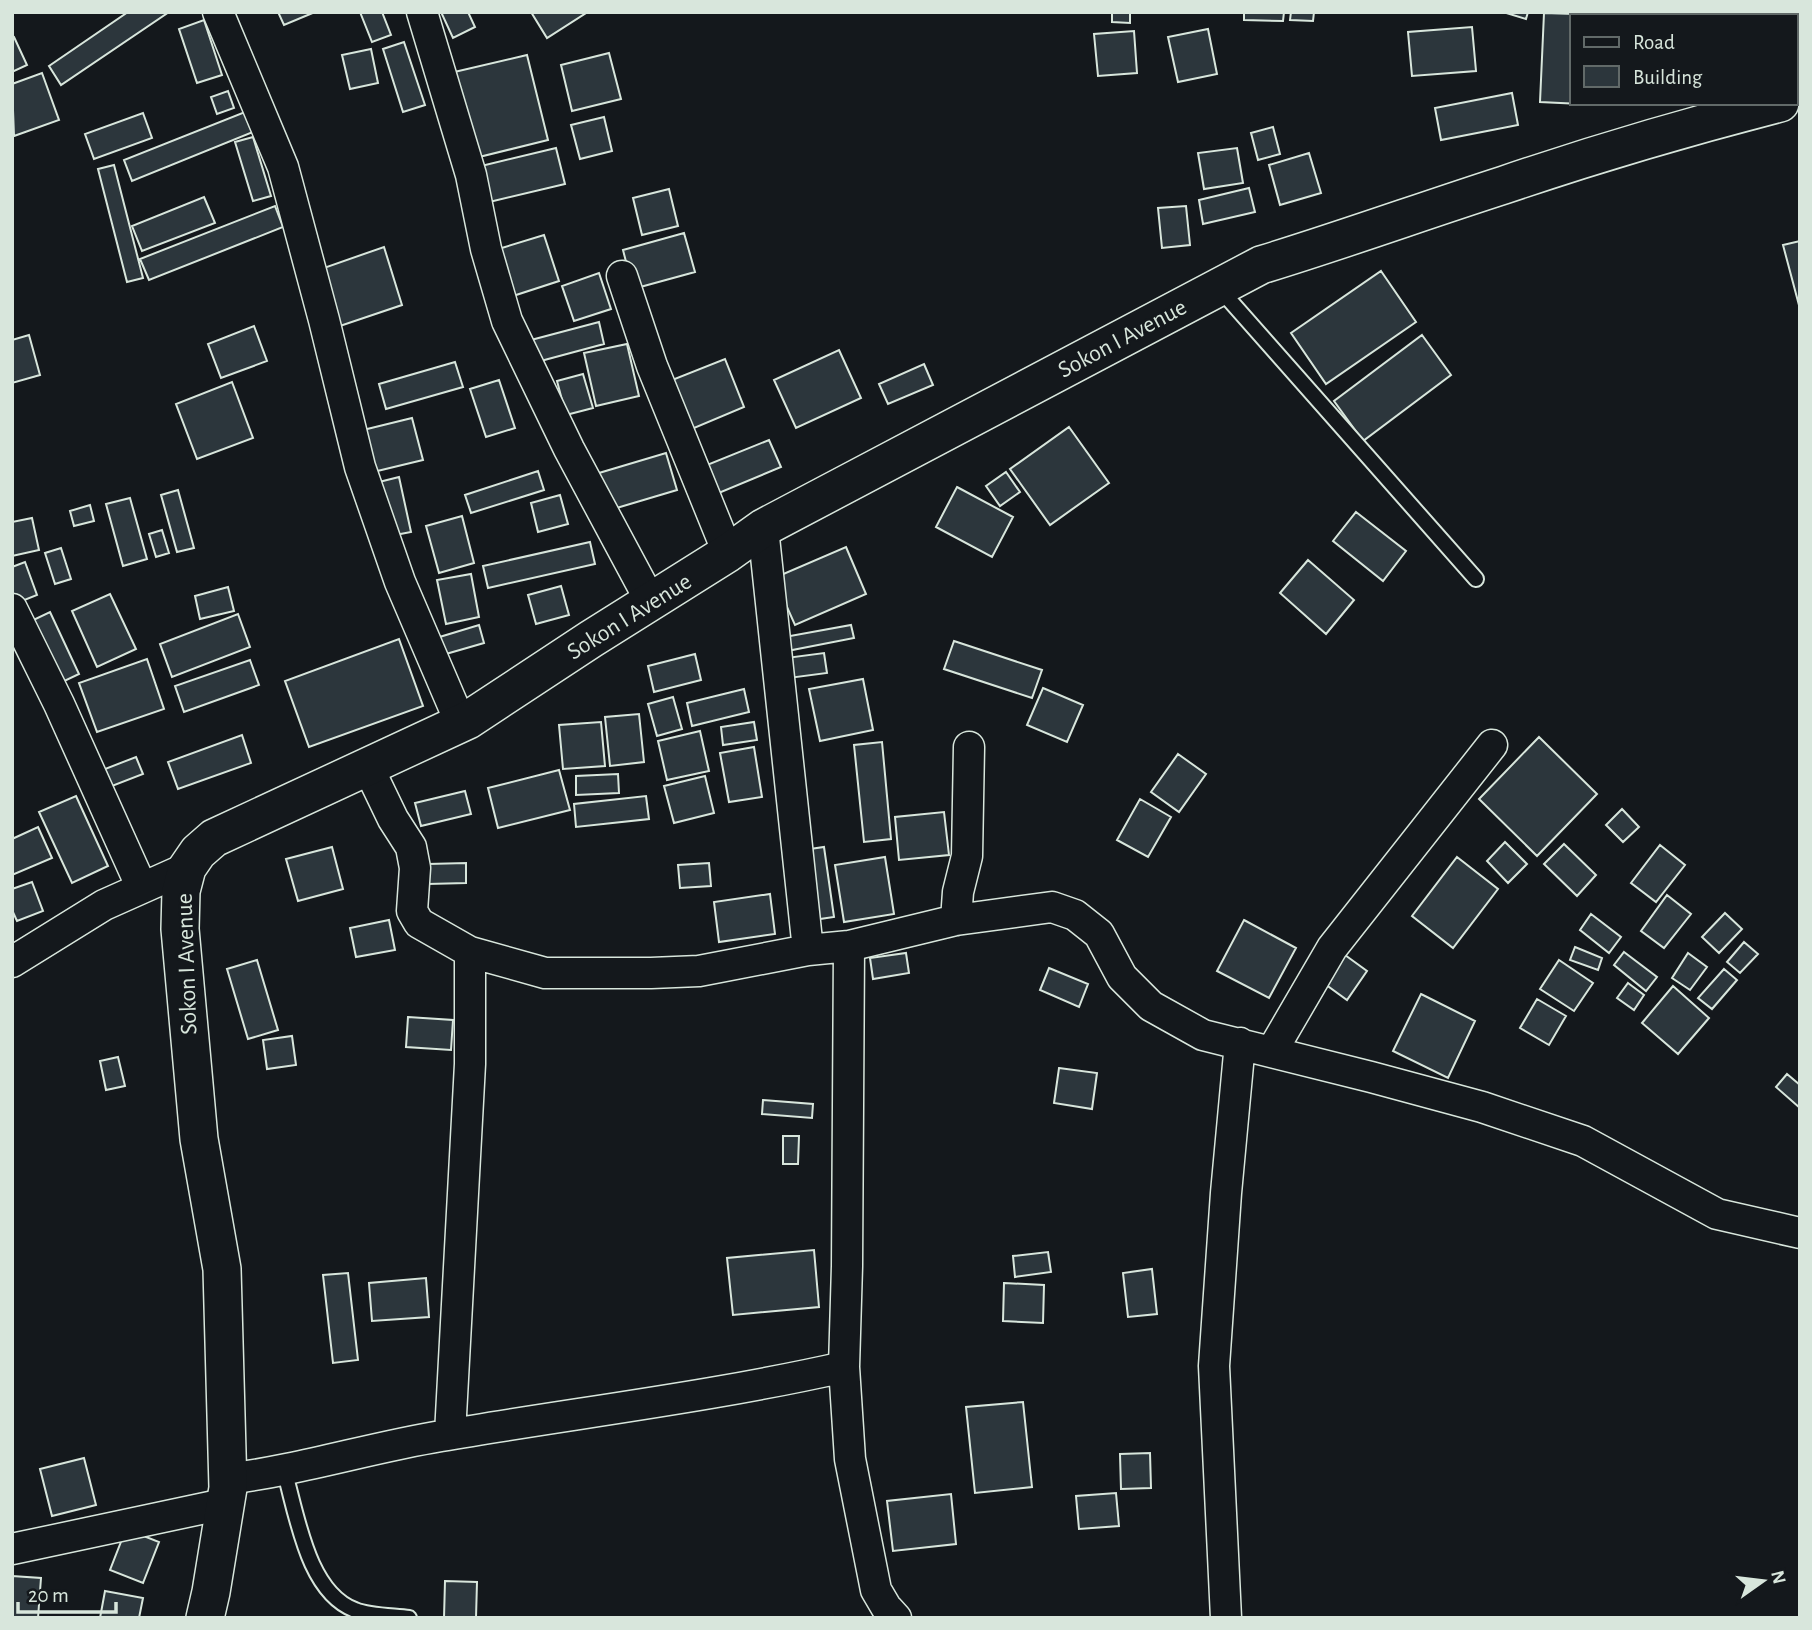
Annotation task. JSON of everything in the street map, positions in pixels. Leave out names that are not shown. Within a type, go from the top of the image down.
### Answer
[{"type":"street","points":[[218,12],[283,167],[360,467],[400,582],[461,724]]},
{"type":"street","points":[[422,12],[471,175],[486,249],[507,321],[569,449],[651,602]]},
{"type":"street","name":"Sokon I Avenue","points":[[205,1618],[225,1492],[222,1269],[199,1139],[180,929],[181,891],[187,868],[198,852],[214,838],[461,724],[763,528],[1261,265],[1348,239],[1505,184],[1691,126],[1772,105]]},
{"type":"street","points":[[622,276],[652,366],[728,553]]},
{"type":"street","points":[[763,528],[808,950]]},
{"type":"street","points":[[12,609],[59,704],[142,888]]},
{"type":"street","points":[[1272,1051],[1332,948],[1492,745]]},
{"type":"street","points":[[956,920],[958,892],[967,856],[969,747]]},
{"type":"street","points":[[368,767],[393,819],[411,847],[415,868],[412,911],[419,923],[470,952],[545,973],[651,974],[699,971],[808,950],[849,946],[956,920],[1052,907],[1075,915],[1099,934],[1122,977],[1151,1006],[1203,1035],[1482,1107],[1571,1137],[1717,1214],[1800,1233]]},
{"type":"street","points":[[12,962],[104,905],[187,868]]},
{"type":"street","points":[[849,946],[844,1367],[850,1459],[877,1590],[896,1618]]},
{"type":"street","points":[[450,1434],[470,1077],[470,952]]},
{"type":"street","points":[[1226,1618],[1214,1366],[1240,1043]]},
{"type":"street","points":[[12,1549],[225,1492],[284,1470],[450,1434],[786,1380],[844,1367]]},
{"type":"lane","points":[[1217,286],[1476,579]]},
{"type":"lane","points":[[284,1470],[313,1569],[329,1593],[355,1611],[409,1618]]},
{"type":"building","points":[[128,12],[169,12],[61,85],[49,66]]},
{"type":"building","points":[[278,12],[315,12],[284,25]]},
{"type":"building","points":[[360,12],[382,12],[391,35],[372,42]]},
{"type":"building","points":[[441,12],[468,12],[475,27],[453,38]]},
{"type":"building","points":[[531,12],[585,12],[586,13],[547,38]]},
{"type":"building","points":[[1112,12],[1130,12],[1130,23],[1112,22]]},
{"type":"building","points":[[1244,12],[1284,12],[1283,21],[1244,20]]},
{"type":"building","points":[[1291,12],[1314,12],[1313,21],[1290,20]]},
{"type":"building","points":[[1503,12],[1528,12],[1526,19]]},
{"type":"building","points":[[1681,12],[1761,12],[1761,14]]},
{"type":"building","points":[[1544,13],[1574,14],[1570,14],[1570,103],[1540,102]]},
{"type":"building","points":[[204,20],[222,75],[197,83],[179,29]]},
{"type":"building","points":[[1472,27],[1476,71],[1412,76],[1408,32]]},
{"type":"building","points":[[1208,29],[1217,74],[1178,82],[1168,37]]},
{"type":"building","points":[[1134,31],[1137,73],[1098,76],[1094,34]]},
{"type":"building","points":[[14,37],[27,65],[12,72],[12,38]]},
{"type":"building","points":[[404,42],[425,105],[403,112],[383,49]]},
{"type":"building","points":[[371,49],[378,83],[350,89],[342,55]]},
{"type":"building","points":[[609,53],[621,99],[572,111],[561,65]]},
{"type":"building","points":[[527,55],[548,140],[471,159],[450,73]]},
{"type":"building","points":[[42,73],[59,120],[14,136],[12,84]]},
{"type":"building","points":[[228,91],[234,108],[217,114],[211,97]]},
{"type":"building","points":[[1512,93],[1518,125],[1441,140],[1435,108]]},
{"type":"building","points":[[245,112],[253,132],[132,181],[124,160]]},
{"type":"building","points":[[143,113],[152,138],[94,159],[85,134]]},
{"type":"building","points":[[604,117],[612,151],[580,159],[571,125]]},
{"type":"building","points":[[1273,127],[1280,154],[1258,160],[1251,133]]},
{"type":"building","points":[[253,137],[271,196],[253,201],[235,142]]},
{"type":"building","points":[[556,148],[565,184],[485,203],[477,167]]},
{"type":"building","points":[[1237,148],[1243,183],[1204,189],[1198,153]]},
{"type":"building","points":[[1309,153],[1321,193],[1280,205],[1269,165]]},
{"type":"building","points":[[114,165],[143,278],[127,282],[98,169]]},
{"type":"building","points":[[1249,188],[1255,212],[1203,224],[1199,200]]},
{"type":"building","points":[[669,189],[678,226],[642,235],[633,198]]},
{"type":"building","points":[[204,197],[215,223],[142,251],[132,226]]},
{"type":"building","points":[[275,206],[283,227],[149,280],[140,259]]},
{"type":"building","points":[[1186,206],[1190,245],[1162,248],[1158,208]]},
{"type":"building","points":[[684,233],[695,272],[633,289],[623,250]]},
{"type":"building","points":[[544,235],[559,281],[507,298],[492,251]]},
{"type":"building","points":[[1800,241],[1800,309],[1783,245]]},
{"type":"building","points":[[384,247],[402,305],[337,327],[318,270]]},
{"type":"building","points":[[1381,271],[1416,322],[1326,384],[1291,333]]},
{"type":"building","points":[[599,273],[611,309],[574,321],[562,286]]},
{"type":"building","points":[[599,322],[604,344],[537,362],[531,340]]},
{"type":"building","points":[[254,326],[267,361],[221,378],[208,344]]},
{"type":"building","points":[[29,335],[40,375],[12,383],[12,340]]},
{"type":"building","points":[[1422,335],[1451,375],[1363,441],[1334,401]]},
{"type":"building","points":[[627,344],[639,396],[596,406],[584,353]]},
{"type":"building","points":[[839,350],[861,398],[796,428],[774,380]]},
{"type":"building","points":[[725,359],[744,407],[687,431],[667,382]]},
{"type":"building","points":[[455,362],[463,387],[386,409],[379,384]]},
{"type":"building","points":[[924,364],[933,385],[888,404],[879,384]]},
{"type":"building","points":[[583,374],[593,408],[566,415],[557,381]]},
{"type":"building","points":[[499,380],[515,428],[486,437],[470,389]]},
{"type":"building","points":[[232,382],[253,438],[197,459],[176,404]]},
{"type":"building","points":[[412,418],[423,460],[369,473],[359,431]]},
{"type":"building","points":[[1069,427],[1109,483],[1050,525],[1010,469]]},
{"type":"building","points":[[769,440],[781,467],[714,495],[702,467]]},
{"type":"building","points":[[666,453],[677,490],[610,510],[599,473]]},
{"type":"building","points":[[538,471],[544,490],[471,513],[465,495]]},
{"type":"building","points":[[1006,472],[1020,492],[1000,506],[986,486]]},
{"type":"building","points":[[399,477],[411,532],[390,536],[379,482]]},
{"type":"building","points":[[957,487],[1013,517],[992,557],[936,527]]},
{"type":"building","points":[[178,490],[194,548],[177,552],[161,495]]},
{"type":"building","points":[[560,495],[568,524],[538,532],[531,503]]},
{"type":"building","points":[[130,498],[147,559],[123,566],[106,504]]},
{"type":"building","points":[[90,505],[94,521],[74,526],[70,511]]},
{"type":"building","points":[[1356,512],[1406,551],[1383,581],[1333,541]]},
{"type":"building","points":[[462,516],[474,563],[439,573],[426,526]]},
{"type":"building","points":[[32,518],[39,550],[12,556],[12,522]]},
{"type":"building","points":[[162,530],[169,553],[156,557],[149,534]]},
{"type":"building","points":[[590,542],[595,564],[488,588],[483,566]]},
{"type":"building","points":[[846,547],[866,594],[795,625],[774,578]]},
{"type":"building","points":[[61,548],[71,579],[55,584],[45,553]]},
{"type":"building","points":[[1308,560],[1354,600],[1326,634],[1280,593]]},
{"type":"building","points":[[25,562],[37,595],[17,603],[12,591],[12,567]]},
{"type":"building","points":[[471,574],[479,617],[446,624],[437,580]]},
{"type":"building","points":[[561,586],[569,615],[536,624],[528,595]]},
{"type":"building","points":[[228,587],[234,611],[200,619],[195,596]]},
{"type":"building","points":[[110,594],[136,649],[97,667],[72,611]]},
{"type":"building","points":[[50,612],[79,674],[56,685],[27,623]]},
{"type":"building","points":[[238,614],[250,647],[172,677],[160,644]]},
{"type":"building","points":[[479,625],[484,643],[439,656],[433,639]]},
{"type":"building","points":[[851,625],[854,638],[782,652],[779,638]]},
{"type":"building","points":[[399,639],[423,706],[309,747],[285,681]]},
{"type":"building","points":[[954,641],[1042,670],[1032,698],[944,669]]},
{"type":"building","points":[[824,653],[827,673],[789,678],[786,658]]},
{"type":"building","points":[[695,654],[701,680],[654,692],[648,666]]},
{"type":"building","points":[[147,659],[164,709],[97,732],[79,683]]},
{"type":"building","points":[[250,660],[259,685],[184,712],[175,686]]},
{"type":"building","points":[[863,679],[873,730],[820,741],[809,689]]},
{"type":"building","points":[[1043,688],[1083,705],[1067,742],[1027,725]]},
{"type":"building","points":[[744,689],[749,712],[692,726],[687,703]]},
{"type":"building","points":[[673,697],[682,729],[657,736],[648,704]]},
{"type":"building","points":[[639,714],[644,762],[610,766],[605,717]]},
{"type":"building","points":[[601,722],[605,766],[563,769],[559,725]]},
{"type":"building","points":[[754,722],[757,740],[723,745],[721,727]]},
{"type":"building","points":[[700,731],[709,771],[667,780],[658,741]]},
{"type":"building","points":[[242,735],[251,763],[178,789],[168,762]]},
{"type":"building","points":[[1539,737],[1597,794],[1537,856],[1479,799]]},
{"type":"building","points":[[882,742],[891,839],[864,842],[854,745]]},
{"type":"building","points":[[754,747],[762,797],[729,802],[720,753]]},
{"type":"building","points":[[1178,754],[1206,774],[1179,812],[1151,792]]},
{"type":"building","points":[[136,757],[143,774],[112,786],[105,769]]},
{"type":"building","points":[[559,770],[570,810],[498,828],[488,788]]},
{"type":"building","points":[[618,774],[619,793],[576,795],[576,776]]},
{"type":"building","points":[[705,776],[714,813],[674,823],[664,786]]},
{"type":"building","points":[[465,791],[471,814],[421,826],[415,803]]},
{"type":"building","points":[[76,796],[108,866],[72,883],[39,812]]},
{"type":"building","points":[[646,796],[649,819],[576,827],[574,804]]},
{"type":"building","points":[[1140,799],[1171,817],[1148,857],[1117,840]]},
{"type":"building","points":[[1622,809],[1639,827],[1623,842],[1606,825]]},
{"type":"building","points":[[944,812],[949,855],[899,860],[895,817]]},
{"type":"building","points":[[38,827],[52,858],[12,875],[12,839]]},
{"type":"building","points":[[1505,842],[1527,864],[1508,883],[1487,861]]},
{"type":"building","points":[[1564,844],[1596,875],[1577,896],[1544,864]]},
{"type":"building","points":[[1660,845],[1685,865],[1656,902],[1631,883]]},
{"type":"building","points":[[332,847],[343,889],[298,901],[286,859]]},
{"type":"building","points":[[824,847],[834,917],[813,920],[803,850]]},
{"type":"building","points":[[885,857],[894,914],[844,922],[835,865]]},
{"type":"building","points":[[1457,857],[1498,889],[1453,948],[1412,916]]},
{"type":"building","points":[[466,863],[466,883],[428,884],[428,864]]},
{"type":"building","points":[[709,863],[711,886],[680,888],[678,865]]},
{"type":"building","points":[[32,882],[43,911],[17,921],[12,910],[12,889]]},
{"type":"building","points":[[770,894],[775,934],[719,942],[714,902]]},
{"type":"building","points":[[1667,895],[1691,914],[1664,948],[1641,931]]},
{"type":"building","points":[[1725,913],[1742,929],[1719,953],[1702,937]]},
{"type":"building","points":[[1591,914],[1621,937],[1609,953],[1580,930]]},
{"type":"building","points":[[389,920],[395,950],[356,957],[350,928]]},
{"type":"building","points":[[1244,920],[1296,948],[1269,998],[1217,971]]},
{"type":"building","points":[[1744,942],[1758,954],[1740,973],[1727,962]]},
{"type":"building","points":[[1575,947],[1602,958],[1598,970],[1570,960]]},
{"type":"building","points":[[1624,952],[1657,977],[1646,991],[1614,965]]},
{"type":"building","points":[[906,953],[909,973],[873,979],[870,958]]},
{"type":"building","points":[[1688,953],[1707,967],[1690,990],[1672,978]]},
{"type":"building","points":[[1345,955],[1367,971],[1347,1000],[1325,984]]},
{"type":"building","points":[[257,960],[278,1030],[248,1039],[227,969]]},
{"type":"building","points":[[1559,960],[1593,983],[1574,1011],[1540,989]]},
{"type":"building","points":[[1049,968],[1088,984],[1079,1007],[1040,990]]},
{"type":"building","points":[[1724,969],[1737,980],[1712,1009],[1698,998]]},
{"type":"building","points":[[1628,983],[1644,995],[1634,1010],[1617,998]]},
{"type":"building","points":[[1673,986],[1709,1018],[1678,1054],[1642,1023]]},
{"type":"building","points":[[1421,994],[1475,1021],[1448,1078],[1393,1051]]},
{"type":"building","points":[[1537,999],[1566,1016],[1549,1045],[1520,1028]]},
{"type":"building","points":[[408,1017],[453,1020],[451,1050],[406,1047]]},
{"type":"building","points":[[292,1036],[296,1065],[267,1069],[263,1040]]},
{"type":"building","points":[[118,1057],[125,1086],[106,1090],[100,1061]]},
{"type":"building","points":[[1059,1068],[1097,1073],[1092,1109],[1054,1103]]},
{"type":"building","points":[[1787,1074],[1800,1085],[1800,1108],[1776,1087]]},
{"type":"building","points":[[763,1100],[813,1104],[812,1118],[762,1114]]},
{"type":"building","points":[[783,1136],[799,1136],[798,1164],[783,1164]]},
{"type":"building","points":[[814,1250],[819,1307],[733,1315],[727,1258]]},
{"type":"building","points":[[1048,1252],[1051,1272],[1015,1277],[1013,1256]]},
{"type":"building","points":[[1152,1269],[1157,1314],[1128,1317],[1123,1273]]},
{"type":"building","points":[[348,1273],[358,1360],[333,1363],[323,1275]]},
{"type":"building","points":[[426,1278],[429,1317],[372,1321],[369,1283]]},
{"type":"building","points":[[1004,1283],[1044,1285],[1043,1323],[1003,1321]]},
{"type":"building","points":[[1023,1402],[1032,1487],[975,1493],[966,1407]]},
{"type":"building","points":[[1150,1453],[1151,1488],[1121,1489],[1120,1454]]},
{"type":"building","points":[[84,1458],[96,1505],[52,1516],[40,1469]]},
{"type":"building","points":[[1116,1493],[1119,1526],[1079,1529],[1076,1496]]},
{"type":"building","points":[[951,1494],[956,1544],[893,1551],[887,1501]]},
{"type":"building","points":[[126,1529],[159,1542],[143,1583],[110,1570]]},
{"type":"building","points":[[12,1576],[41,1578],[38,1618],[12,1618]]},
{"type":"building","points":[[445,1581],[477,1582],[476,1618],[444,1618]]},
{"type":"building","points":[[105,1591],[143,1598],[139,1618],[100,1618]]}]
